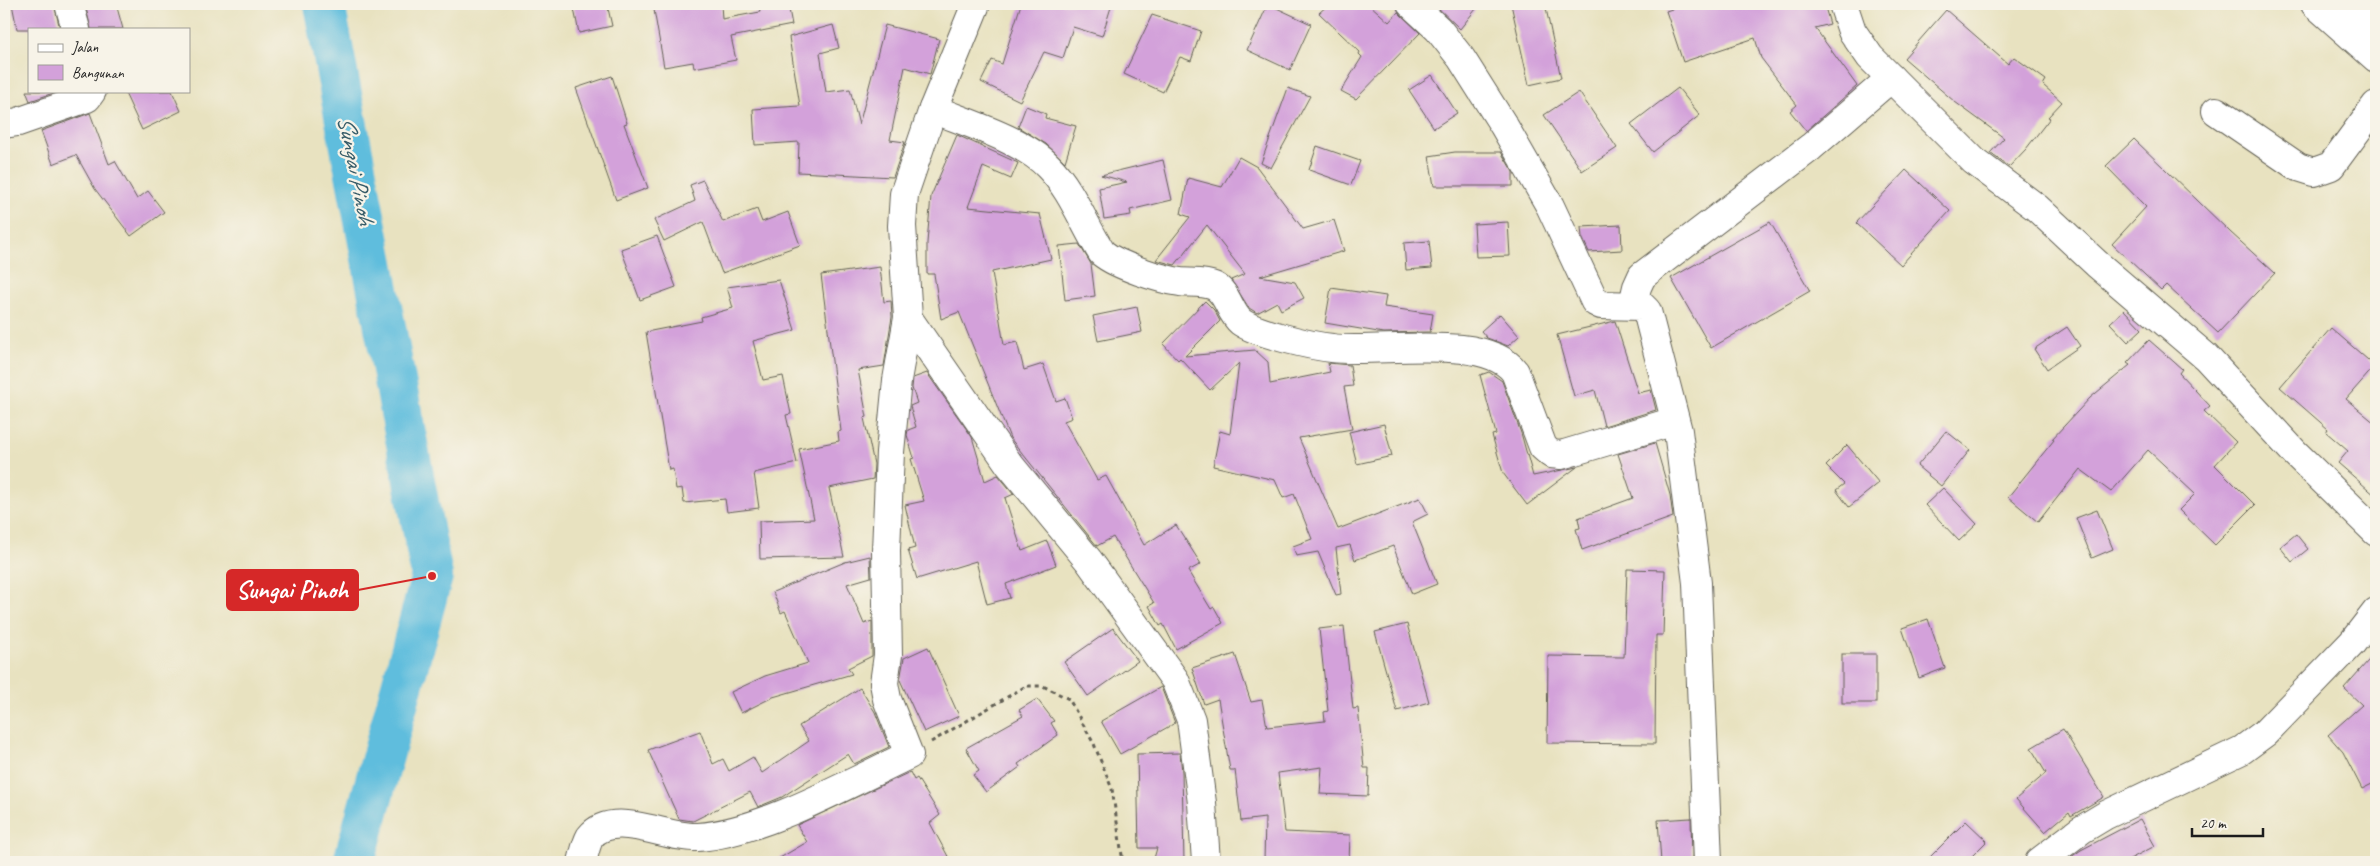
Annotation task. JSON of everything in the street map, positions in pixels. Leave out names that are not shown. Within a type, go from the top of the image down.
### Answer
[{"type":"street","points":[[70,4],[76,28]]},
{"type":"street","points":[[582,862],[589,838],[602,826],[626,824],[698,837],[746,827],[801,806],[909,755],[887,699],[884,683],[888,655],[886,551],[890,452],[897,380],[908,318],[902,226],[904,194],[933,109],[976,4]]},
{"type":"street","points":[[1411,4],[1438,30],[1461,58],[1504,126],[1550,206],[1596,302],[1601,305],[1633,304],[1642,306],[1647,311],[1675,421],[1698,583],[1708,862]]},
{"type":"street","points":[[1843,4],[1852,31],[1870,57],[1974,161],[2037,208],[2096,264],[2206,357],[2295,453],[2376,532]]},
{"type":"street","points":[[2315,4],[2376,58]]},
{"type":"street","points":[[2346,4],[2376,30]]},
{"type":"street","points":[[1633,304],[1636,287],[1642,276],[1811,147],[1891,78]]},
{"type":"street","points":[[4,124],[18,122],[87,98],[91,92]]},
{"type":"street","points":[[2216,110],[2298,167],[2314,172],[2331,166],[2376,105]]},
{"type":"street","points":[[933,109],[1019,145],[1048,166],[1064,186],[1102,253],[1112,261],[1169,280],[1214,286],[1221,291],[1233,313],[1242,323],[1309,344],[1335,349],[1404,347],[1473,351],[1508,362],[1515,372],[1543,447],[1551,454],[1561,455],[1675,421]]},
{"type":"street","points":[[908,318],[1009,464],[1089,561],[1175,680],[1191,720],[1202,803],[1206,862]]},
{"type":"street","points":[[2039,862],[2081,830],[2106,815],[2242,750],[2265,733],[2352,644],[2376,612]]},
{"type":"path","points":[[909,755],[1026,686],[1043,686],[1068,699],[1094,744],[1112,789],[1123,862]]},
{"type":"building","points":[[12,4],[54,4],[60,28],[17,29]]},
{"type":"building","points":[[85,4],[116,4],[123,28],[91,28]]},
{"type":"building","points":[[573,4],[607,4],[612,26],[579,33]]},
{"type":"building","points":[[653,4],[721,4],[722,19],[760,12],[758,4],[788,4],[792,25],[731,37],[736,60],[694,68],[693,62],[664,67]]},
{"type":"building","points":[[1021,4],[1112,4],[1102,36],[1073,27],[1063,58],[1044,52],[1020,101],[981,82],[992,60],[1002,64]]},
{"type":"building","points":[[1268,4],[1311,24],[1290,70],[1247,50]]},
{"type":"building","points":[[1329,4],[1369,4],[1389,22],[1398,12],[1420,33],[1356,99],[1341,91],[1362,57],[1359,54],[1360,52],[1319,13]]},
{"type":"building","points":[[1434,4],[1480,4],[1460,29]]},
{"type":"building","points":[[1511,4],[1545,4],[1561,78],[1529,85]]},
{"type":"building","points":[[1687,4],[1824,4],[1830,24],[1815,28],[1857,86],[1806,131],[1790,111],[1797,105],[1761,58],[1755,38],[1683,62],[1666,11]]},
{"type":"building","points":[[1946,10],[2008,64],[2014,57],[2046,80],[2043,85],[2062,102],[2048,117],[2050,118],[2026,149],[2009,167],[1990,153],[2004,138],[1955,102],[1904,58]]},
{"type":"building","points":[[1152,15],[1201,31],[1191,61],[1180,57],[1163,92],[1124,74]]},
{"type":"building","points":[[833,25],[839,48],[820,53],[826,92],[850,89],[859,125],[885,25],[939,39],[930,74],[905,67],[890,140],[905,142],[893,177],[798,172],[799,142],[755,145],[753,109],[800,106],[789,37]]},
{"type":"building","points":[[1432,75],[1457,113],[1434,128],[1409,90]]},
{"type":"building","points":[[612,76],[627,123],[624,124],[648,188],[616,200],[576,88]]},
{"type":"building","points":[[1288,88],[1310,96],[1271,168],[1261,163]]},
{"type":"building","points":[[1678,88],[1700,115],[1653,152],[1631,124]]},
{"type":"building","points":[[26,91],[56,92],[30,101]]},
{"type":"building","points":[[124,92],[172,92],[181,111],[142,130]]},
{"type":"building","points":[[1579,92],[1617,148],[1582,171],[1544,115]]},
{"type":"building","points":[[1026,106],[1046,114],[1045,118],[1076,126],[1065,162],[1046,144],[1018,127]]},
{"type":"building","points":[[90,113],[109,164],[115,161],[137,199],[148,191],[164,212],[131,236],[95,189],[76,155],[53,164],[41,131]]},
{"type":"building","points":[[957,135],[1018,163],[1011,179],[983,167],[968,207],[1040,214],[1051,259],[992,272],[1004,345],[1017,342],[1024,370],[1043,364],[1056,401],[1065,398],[1072,418],[1064,421],[1097,480],[1106,476],[1144,545],[1176,525],[1201,564],[1188,571],[1211,609],[1214,607],[1223,623],[1176,649],[1163,624],[1160,626],[1149,606],[1154,603],[1113,537],[1097,546],[1010,438],[959,312],[941,319],[934,274],[927,274],[927,243],[931,196]]},
{"type":"building","points":[[2134,139],[2275,273],[2218,333],[2166,285],[2161,290],[2112,244],[2146,207],[2106,166]]},
{"type":"building","points":[[1317,146],[1360,161],[1351,185],[1309,170]]},
{"type":"building","points":[[1455,152],[1501,152],[1513,172],[1513,186],[1434,186],[1429,156]]},
{"type":"building","points":[[1239,157],[1257,167],[1303,229],[1334,220],[1344,251],[1260,276],[1295,282],[1304,298],[1281,310],[1277,302],[1257,313],[1249,308],[1231,280],[1245,274],[1207,225],[1175,265],[1156,260],[1190,217],[1181,214],[1188,178],[1222,187]]},
{"type":"building","points":[[1163,160],[1172,200],[1130,210],[1131,215],[1104,219],[1099,188],[1127,182],[1101,175]]},
{"type":"building","points":[[1906,170],[1950,211],[1901,265],[1856,223]]},
{"type":"building","points":[[703,180],[723,222],[757,209],[762,222],[788,212],[800,245],[722,273],[703,222],[664,241],[654,220],[695,201],[690,185]]},
{"type":"building","points":[[1508,222],[1510,256],[1476,257],[1474,224]]},
{"type":"building","points":[[1770,222],[1810,291],[1711,348],[1671,278]]},
{"type":"building","points":[[1621,225],[1622,250],[1589,252],[1582,237],[1581,227]]},
{"type":"building","points":[[657,236],[676,287],[640,300],[621,249]]},
{"type":"building","points":[[1429,241],[1432,268],[1406,270],[1404,243]]},
{"type":"building","points":[[1079,244],[1091,264],[1095,296],[1065,300],[1059,246]]},
{"type":"building","points":[[880,267],[884,302],[891,301],[892,317],[884,366],[858,370],[867,417],[864,418],[874,464],[873,479],[829,488],[844,557],[760,559],[759,521],[814,519],[799,449],[839,441],[838,432],[841,431],[821,275]]},
{"type":"building","points":[[779,280],[795,330],[753,341],[763,380],[783,376],[791,414],[786,415],[797,463],[754,473],[759,508],[727,512],[725,499],[684,503],[682,488],[676,489],[673,469],[669,470],[646,332],[702,321],[701,317],[733,308],[727,287]]},
{"type":"building","points":[[1331,288],[1386,296],[1384,307],[1433,314],[1430,332],[1384,333],[1325,323]]},
{"type":"building","points":[[1205,301],[1214,310],[1220,321],[1185,356],[1255,350],[1268,362],[1270,384],[1330,372],[1328,363],[1350,365],[1353,386],[1344,387],[1352,429],[1299,438],[1338,529],[1420,498],[1428,514],[1412,522],[1437,584],[1412,594],[1393,546],[1355,560],[1350,545],[1336,548],[1341,594],[1336,595],[1318,552],[1296,556],[1293,546],[1312,539],[1294,494],[1283,498],[1275,480],[1213,466],[1220,431],[1230,434],[1239,363],[1210,390],[1180,358],[1178,360],[1163,344]]},
{"type":"building","points":[[1137,307],[1142,332],[1098,341],[1093,316]]},
{"type":"building","points":[[2124,310],[2142,329],[2128,342],[2110,323]]},
{"type":"building","points":[[1500,314],[1519,336],[1508,346],[1487,338],[1481,331]]},
{"type":"building","points":[[1615,321],[1638,393],[1651,390],[1656,410],[1604,426],[1595,390],[1574,396],[1557,335]]},
{"type":"building","points":[[2067,327],[2080,346],[2047,369],[2034,349]]},
{"type":"building","points":[[2331,328],[2375,366],[2346,399],[2376,424],[2376,496],[2338,463],[2348,451],[2326,432],[2328,429],[2280,387]]},
{"type":"building","points":[[2149,340],[2182,369],[2179,373],[2210,406],[2204,411],[2236,442],[2215,465],[2255,505],[2215,545],[2179,510],[2195,494],[2148,450],[2111,492],[2080,469],[2038,522],[2008,497],[2054,440],[2052,439],[2090,398],[2130,365],[2127,363]]},
{"type":"building","points":[[1489,372],[1502,381],[1521,433],[1533,476],[1577,467],[1527,505],[1503,473],[1492,435],[1496,434],[1480,375]]},
{"type":"building","points":[[927,373],[972,437],[985,481],[998,475],[1014,494],[1005,498],[1022,551],[1047,541],[1056,565],[1006,584],[1010,598],[987,604],[976,561],[917,579],[908,550],[915,548],[905,505],[924,501],[911,459],[914,458],[907,435],[908,430],[916,427],[910,406],[917,403],[912,388],[913,378]]},
{"type":"building","points":[[1384,424],[1392,456],[1357,464],[1349,432]]},
{"type":"building","points":[[1946,431],[1970,450],[1941,486],[1917,466]]},
{"type":"building","points":[[1655,443],[1670,495],[1673,517],[1582,550],[1576,529],[1580,528],[1578,518],[1633,498],[1618,454]]},
{"type":"building","points":[[1847,445],[1879,483],[1849,507],[1836,490],[1844,484],[1826,466]]},
{"type":"building","points":[[1943,488],[1977,524],[1959,541],[1925,505]]},
{"type":"building","points":[[2097,510],[2113,549],[2092,558],[2076,518]]},
{"type":"building","points":[[2296,534],[2308,549],[2292,562],[2280,547]]},
{"type":"building","points":[[870,556],[871,577],[847,584],[864,624],[872,621],[872,656],[848,668],[852,674],[773,697],[741,713],[731,692],[765,676],[808,663],[785,611],[781,613],[773,592],[845,562]]},
{"type":"building","points":[[1627,569],[1665,570],[1663,635],[1656,635],[1655,744],[1547,743],[1548,656],[1624,657]]},
{"type":"building","points":[[1928,619],[1945,668],[1919,678],[1902,628]]},
{"type":"building","points":[[1407,624],[1429,702],[1397,711],[1375,632]]},
{"type":"building","points":[[1344,626],[1353,709],[1358,708],[1364,768],[1369,768],[1368,796],[1320,794],[1322,767],[1278,773],[1285,832],[1350,835],[1349,862],[1264,862],[1265,818],[1241,821],[1235,770],[1230,770],[1218,699],[1204,704],[1192,668],[1235,654],[1251,702],[1262,700],[1267,727],[1325,721],[1324,712],[1328,711],[1319,629]]},
{"type":"building","points":[[1113,628],[1138,661],[1088,696],[1064,662]]},
{"type":"building","points":[[928,647],[959,716],[924,732],[900,680],[904,658]]},
{"type":"building","points":[[2376,652],[2376,782],[2362,789],[2343,752],[2328,735],[2362,705],[2344,688]]},
{"type":"building","points":[[1842,654],[1876,654],[1876,703],[1842,703]]},
{"type":"building","points":[[1161,687],[1175,723],[1120,754],[1101,721]]},
{"type":"building","points":[[860,688],[875,712],[889,747],[854,764],[848,754],[782,797],[758,807],[750,792],[693,821],[679,819],[648,750],[700,731],[713,764],[723,759],[729,771],[753,757],[762,773],[809,741],[799,726]]},
{"type":"building","points":[[1037,699],[1054,721],[1051,723],[1058,735],[1018,764],[1020,767],[986,792],[973,775],[979,771],[966,748],[1023,716],[1019,710]]},
{"type":"building","points":[[2063,729],[2104,797],[2071,816],[2069,812],[2045,832],[2016,799],[2046,773],[2031,748]]},
{"type":"building","points":[[1180,753],[1184,862],[1153,862],[1157,848],[1139,848],[1137,754]]},
{"type":"building","points":[[910,772],[914,780],[917,778],[940,815],[930,823],[951,862],[773,862],[807,842],[797,825]]},
{"type":"building","points":[[1691,818],[1692,862],[1661,862],[1658,820]]},
{"type":"building","points":[[2140,819],[2155,846],[2124,862],[2064,862],[2081,850]]},
{"type":"building","points":[[1966,821],[1987,841],[1966,862],[1925,862]]},
{"type":"waterway","name":"Sungai Pinoh","points":[[324,4],[432,576],[354,862]]},
{"type":"place","name":"Sungai Pinoh","points":[[432,576]]}]
